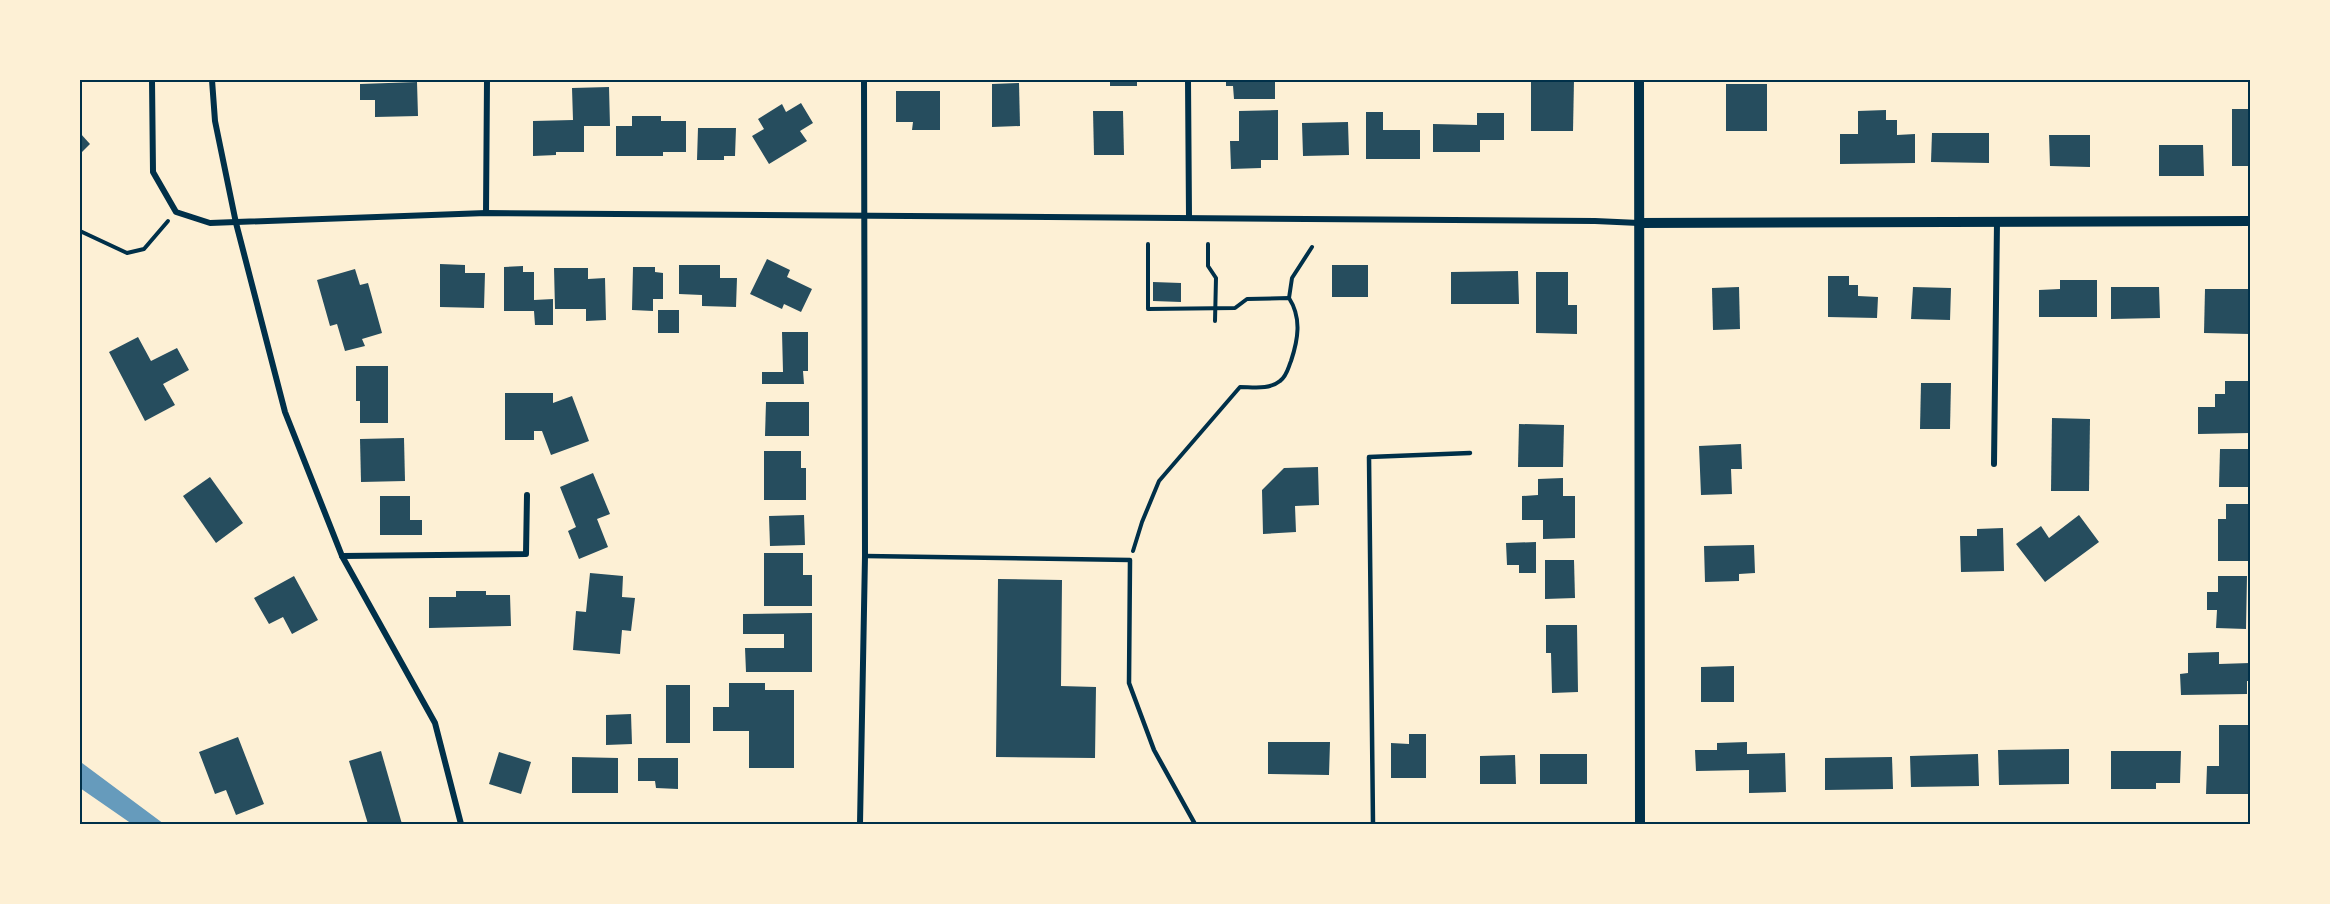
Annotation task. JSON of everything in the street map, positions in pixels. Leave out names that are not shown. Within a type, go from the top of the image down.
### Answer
[{"type":"street","points":[[152,80],[153,172],[176,212],[210,223],[486,213],[1189,217],[1595,221],[1639,224],[2250,221]]},
{"type":"street","points":[[212,80],[215,121],[236,223],[285,412],[342,556],[435,723],[461,825]]},
{"type":"street","points":[[486,213],[487,80]]},
{"type":"street","points":[[860,825],[865,556],[864,80]]},
{"type":"street","points":[[1188,80],[1189,217]]},
{"type":"street","points":[[1639,80],[1640,825]]},
{"type":"street","points":[[1994,464],[1996,222]]},
{"type":"street","points":[[342,556],[526,554],[527,495]]},
{"type":"lane","points":[[1373,825],[1370,457],[1470,453]]},
{"type":"lane","points":[[865,556],[1130,560],[1129,683],[1154,750],[1195,825]]},
{"type":"path","points":[[80,231],[127,253],[144,249],[176,212]]},
{"type":"path","points":[[1148,244],[1149,309],[1235,308],[1247,299],[1289,298]]},
{"type":"path","points":[[1208,244],[1208,266],[1216,278],[1215,321]]},
{"type":"path","points":[[1130,560],[1159,480],[1240,387],[1270,386],[1281,381],[1287,374],[1298,332],[1295,308],[1289,298],[1292,278],[1312,247]]},
{"type":"water","points":[[80,761],[164,824],[132,824],[80,788]]},
{"type":"building","points":[[1110,80],[1137,80],[1137,86],[1110,86]]},
{"type":"building","points":[[1226,80],[1275,80],[1275,99],[1234,99],[1233,86],[1226,86]]},
{"type":"building","points":[[1531,80],[1574,80],[1573,131],[1531,131]]},
{"type":"building","points":[[417,82],[418,116],[375,117],[375,100],[360,100],[360,84]]},
{"type":"building","points":[[1019,83],[1020,126],[992,127],[992,84]]},
{"type":"building","points":[[1726,84],[1767,84],[1767,131],[1726,131]]},
{"type":"building","points":[[609,87],[610,126],[584,126],[584,152],[556,152],[556,155],[533,156],[533,121],[573,120],[572,88]]},
{"type":"building","points":[[896,91],[940,91],[940,130],[912,130],[913,122],[896,122]]},
{"type":"building","points":[[801,103],[813,123],[800,131],[807,141],[769,164],[752,136],[764,129],[758,119],[782,104],[786,112]]},
{"type":"building","points":[[2232,109],[2250,109],[2250,166],[2232,166]]},
{"type":"building","points":[[1278,110],[1278,160],[1261,160],[1261,168],[1231,169],[1230,141],[1239,141],[1239,111]]},
{"type":"building","points":[[1886,110],[1886,120],[1897,120],[1897,135],[1915,134],[1915,163],[1840,164],[1840,134],[1858,134],[1858,111]]},
{"type":"building","points":[[1093,111],[1123,111],[1124,155],[1094,155]]},
{"type":"building","points":[[1366,112],[1383,112],[1383,130],[1420,130],[1420,159],[1366,159]]},
{"type":"building","points":[[1477,113],[1504,113],[1504,140],[1480,140],[1480,152],[1433,152],[1433,124],[1477,125]]},
{"type":"building","points":[[632,116],[661,116],[661,121],[686,121],[686,152],[663,152],[663,156],[616,156],[616,126],[632,126]]},
{"type":"building","points":[[1348,122],[1349,155],[1303,156],[1302,123]]},
{"type":"building","points":[[698,128],[736,128],[735,156],[724,156],[724,160],[697,160]]},
{"type":"building","points":[[80,133],[90,144],[80,154]]},
{"type":"building","points":[[1932,133],[1989,133],[1989,163],[1931,162]]},
{"type":"building","points":[[2049,135],[2090,135],[2090,167],[2050,166]]},
{"type":"building","points":[[2159,145],[2203,145],[2204,176],[2159,176]]},
{"type":"building","points":[[767,259],[790,270],[787,277],[812,289],[801,312],[784,304],[782,309],[750,294]]},
{"type":"building","points":[[440,264],[465,265],[465,273],[485,273],[484,308],[440,307]]},
{"type":"building","points":[[679,265],[720,265],[720,278],[737,278],[736,307],[702,306],[702,295],[679,294]]},
{"type":"building","points":[[1332,265],[1368,265],[1368,297],[1332,297]]},
{"type":"building","points":[[523,266],[523,272],[534,272],[534,300],[553,299],[553,325],[535,325],[534,311],[504,311],[504,267]]},
{"type":"building","points":[[633,267],[655,267],[655,272],[663,273],[663,299],[653,299],[653,311],[632,310]]},
{"type":"building","points":[[554,268],[588,268],[588,279],[605,278],[606,320],[586,321],[586,309],[555,309]]},
{"type":"building","points":[[355,269],[360,285],[368,283],[382,333],[362,339],[365,346],[345,351],[337,324],[330,326],[317,280]]},
{"type":"building","points":[[1518,271],[1519,304],[1451,304],[1451,272]]},
{"type":"building","points":[[1536,272],[1568,272],[1568,305],[1577,305],[1577,334],[1536,333]]},
{"type":"building","points":[[1828,276],[1849,276],[1849,285],[1858,285],[1858,296],[1878,297],[1877,318],[1828,317]]},
{"type":"building","points":[[2060,280],[2097,280],[2097,317],[2039,317],[2039,290],[2060,289]]},
{"type":"building","points":[[1153,282],[1181,283],[1181,302],[1153,301]]},
{"type":"building","points":[[1739,287],[1740,329],[1713,330],[1712,288]]},
{"type":"building","points":[[1913,287],[1951,288],[1950,320],[1911,319]]},
{"type":"building","points":[[2111,287],[2159,287],[2160,318],[2111,319]]},
{"type":"building","points":[[2205,289],[2250,289],[2250,334],[2204,333]]},
{"type":"building","points":[[658,310],[679,310],[679,333],[658,333]]},
{"type":"building","points":[[782,332],[808,332],[808,371],[803,371],[804,384],[762,384],[762,372],[783,372]]},
{"type":"building","points":[[138,337],[151,361],[177,348],[189,370],[163,384],[175,405],[145,421],[109,352]]},
{"type":"building","points":[[356,366],[388,366],[388,423],[360,423],[360,401],[356,401]]},
{"type":"building","points":[[2225,381],[2250,381],[2250,433],[2198,434],[2198,407],[2215,407],[2215,394],[2225,394]]},
{"type":"building","points":[[1921,383],[1951,383],[1950,429],[1920,429]]},
{"type":"building","points":[[505,393],[553,393],[553,403],[572,396],[589,441],[551,455],[542,431],[534,431],[534,440],[505,440]]},
{"type":"building","points":[[766,402],[809,402],[809,436],[765,436]]},
{"type":"building","points":[[2052,418],[2090,419],[2089,491],[2051,491]]},
{"type":"building","points":[[1519,424],[1564,425],[1563,467],[1518,467]]},
{"type":"building","points":[[404,438],[405,481],[361,482],[360,439]]},
{"type":"building","points":[[1741,444],[1742,469],[1731,469],[1732,494],[1701,495],[1699,446]]},
{"type":"building","points":[[2220,449],[2250,449],[2250,487],[2219,487]]},
{"type":"building","points":[[764,451],[801,451],[801,468],[806,468],[806,500],[764,500]]},
{"type":"building","points":[[1318,467],[1319,505],[1295,506],[1296,532],[1263,534],[1262,490],[1284,468]]},
{"type":"building","points":[[593,473],[610,514],[597,519],[608,547],[579,559],[568,531],[576,527],[560,487]]},
{"type":"building","points":[[210,477],[243,523],[216,543],[183,496]]},
{"type":"building","points":[[1563,478],[1563,496],[1575,496],[1575,538],[1543,539],[1543,520],[1522,520],[1522,496],[1538,495],[1538,479]]},
{"type":"building","points":[[380,496],[410,496],[410,520],[422,520],[422,535],[380,535]]},
{"type":"building","points":[[2226,504],[2250,504],[2250,561],[2218,561],[2218,519],[2226,519]]},
{"type":"building","points":[[804,515],[805,545],[770,546],[769,516]]},
{"type":"building","points":[[2079,515],[2099,542],[2045,582],[2016,544],[2041,526],[2049,538]]},
{"type":"building","points":[[2003,528],[2004,571],[1961,572],[1960,536],[1977,536],[1977,529]]},
{"type":"building","points":[[1536,542],[1536,573],[1519,573],[1519,565],[1507,565],[1506,543]]},
{"type":"building","points":[[1754,545],[1755,573],[1739,574],[1739,581],[1705,582],[1704,546]]},
{"type":"building","points":[[764,553],[803,553],[803,575],[812,575],[812,606],[764,606]]},
{"type":"building","points":[[1545,560],[1574,560],[1575,598],[1545,599]]},
{"type":"building","points":[[590,573],[623,576],[622,597],[635,598],[631,631],[622,630],[620,654],[573,650],[576,611],[586,612]]},
{"type":"building","points":[[294,576],[318,620],[292,634],[283,617],[269,624],[254,598]]},
{"type":"building","points":[[2218,576],[2247,576],[2246,629],[2216,628],[2217,610],[2207,610],[2207,592],[2218,592]]},
{"type":"building","points":[[998,579],[1062,580],[1061,686],[1096,687],[1095,758],[996,757]]},
{"type":"building","points":[[456,591],[486,591],[486,595],[510,595],[511,626],[429,628],[429,597],[456,597]]},
{"type":"building","points":[[812,613],[812,672],[746,672],[745,648],[784,648],[784,634],[743,634],[743,614]]},
{"type":"building","points":[[1546,625],[1577,625],[1578,692],[1552,693],[1551,653],[1546,653]]},
{"type":"building","points":[[2219,652],[2219,664],[2250,663],[2247,694],[2181,695],[2180,674],[2188,673],[2188,653]]},
{"type":"building","points":[[1734,666],[1734,702],[1701,702],[1701,667]]},
{"type":"building","points":[[729,683],[765,683],[765,690],[794,690],[794,768],[749,768],[749,731],[713,731],[713,707],[729,707]]},
{"type":"building","points":[[666,685],[690,685],[690,743],[666,743]]},
{"type":"building","points":[[631,714],[632,744],[606,745],[606,715]]},
{"type":"building","points":[[2219,725],[2250,725],[2250,794],[2206,794],[2207,766],[2219,766]]},
{"type":"building","points":[[1409,734],[1426,734],[1426,778],[1391,778],[1391,743],[1409,744]]},
{"type":"building","points":[[238,737],[264,804],[236,815],[226,790],[215,794],[199,752]]},
{"type":"building","points":[[1268,742],[1330,742],[1329,775],[1268,774]]},
{"type":"building","points":[[1747,742],[1747,754],[1785,753],[1786,792],[1749,793],[1749,770],[1696,771],[1695,750],[1717,750],[1717,743]]},
{"type":"building","points":[[2069,749],[2069,784],[1999,785],[1998,750]]},
{"type":"building","points":[[381,751],[402,824],[368,824],[349,761]]},
{"type":"building","points":[[2111,751],[2181,751],[2180,783],[2156,783],[2156,789],[2111,789]]},
{"type":"building","points":[[499,752],[531,762],[521,794],[489,784]]},
{"type":"building","points":[[1540,754],[1587,754],[1587,784],[1540,784]]},
{"type":"building","points":[[1978,754],[1979,786],[1911,787],[1910,756]]},
{"type":"building","points":[[1515,755],[1516,784],[1480,784],[1480,756]]},
{"type":"building","points":[[572,757],[618,758],[618,793],[572,793]]},
{"type":"building","points":[[1892,757],[1893,789],[1825,790],[1825,758]]},
{"type":"building","points":[[638,758],[678,758],[678,789],[656,788],[655,781],[638,781]]}]
